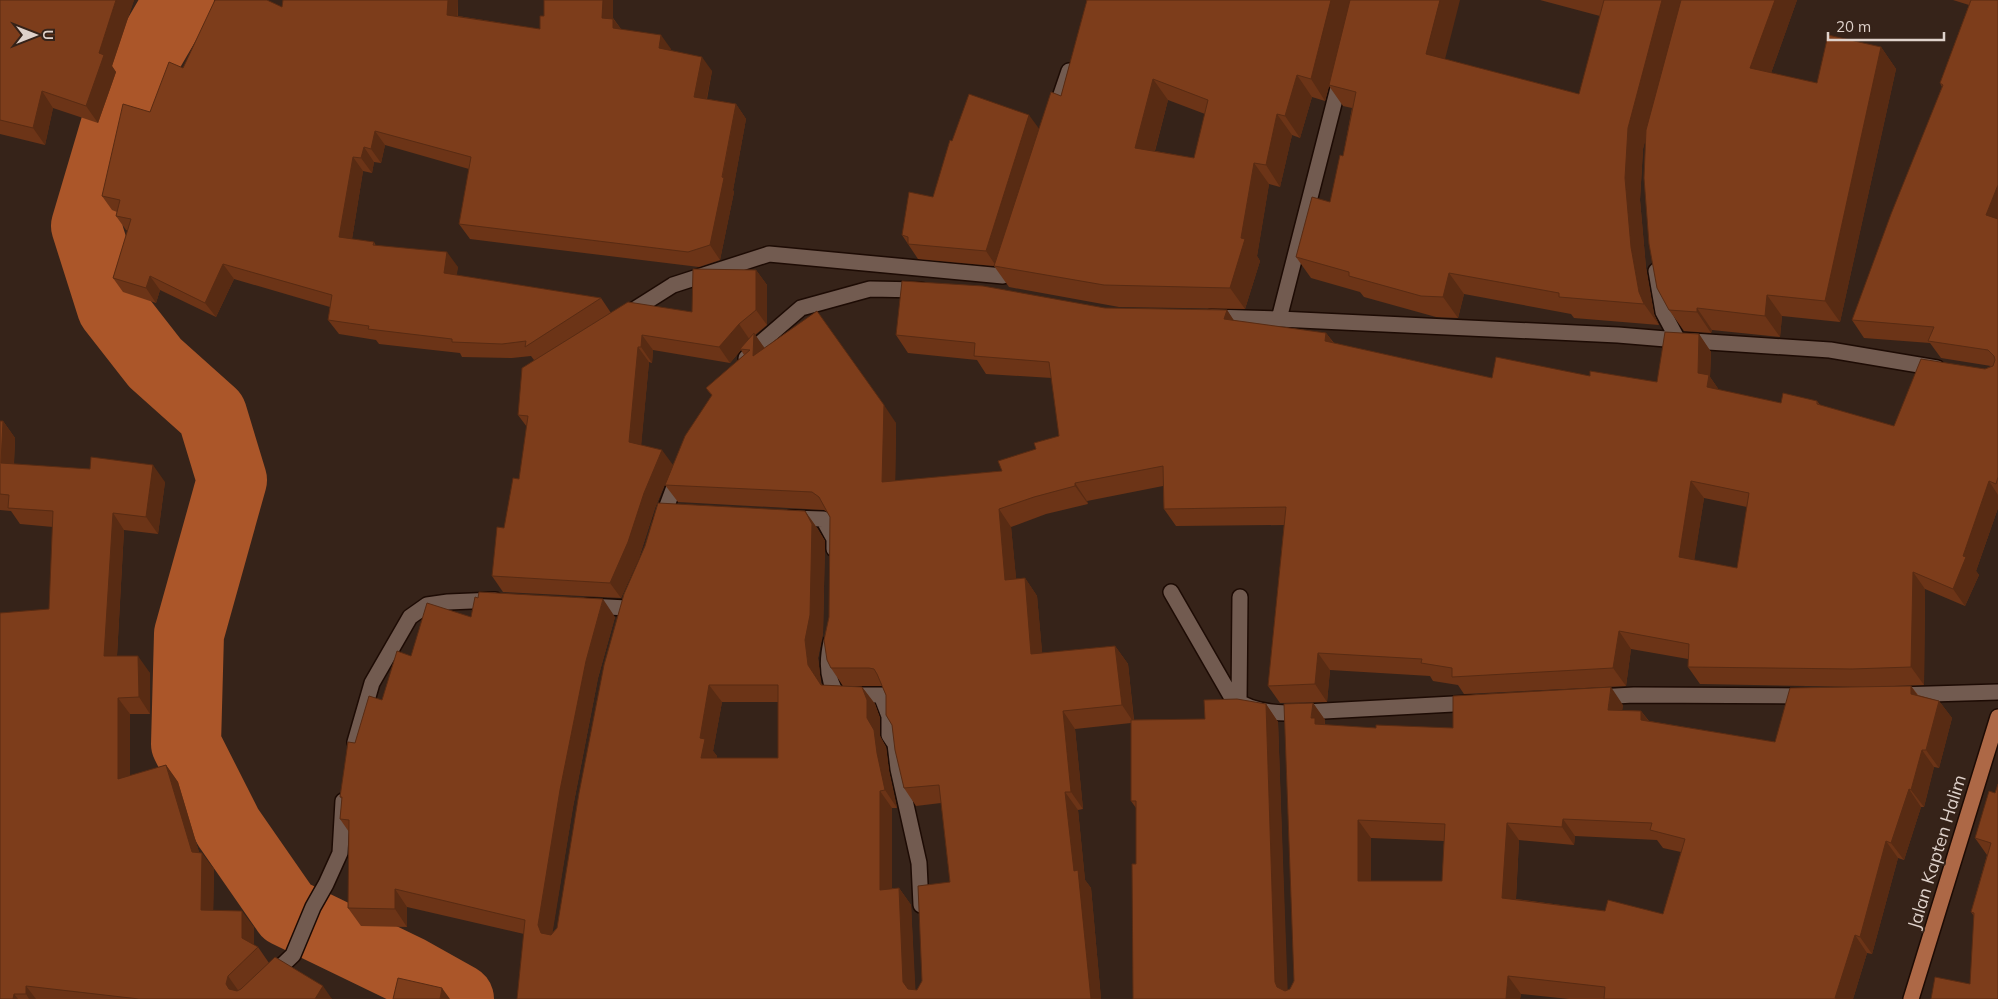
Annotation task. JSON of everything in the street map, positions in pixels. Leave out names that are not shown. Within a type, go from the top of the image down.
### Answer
[{"type":"main road","name":"Jalan Kapten Halim","points":[[1911,999],[1998,717]]},
{"type":"street","points":[[1049,133],[1073,57]]},
{"type":"street","points":[[1279,319],[1346,58]]},
{"type":"street","points":[[615,322],[672,285],[769,254],[1005,271],[996,294]]},
{"type":"street","points":[[1654,257],[1663,312],[1678,340]]},
{"type":"street","points":[[739,367],[757,346],[801,308],[870,289],[940,291]]},
{"type":"street","points":[[1194,317],[1279,319],[1618,335],[1830,350],[1951,370]]},
{"type":"street","points":[[656,536],[683,465]]},
{"type":"street","points":[[664,511],[684,512]]},
{"type":"street","points":[[773,517],[823,519],[834,539],[833,567]]},
{"type":"street","points":[[622,626],[634,592]]},
{"type":"street","points":[[1172,592],[1232,698],[1239,703],[1287,718],[1485,703]]},
{"type":"street","points":[[1239,703],[1240,597]]},
{"type":"street","points":[[352,755],[372,683],[410,617],[427,605],[486,600],[505,601]]},
{"type":"street","points":[[571,605],[627,608]]},
{"type":"street","points":[[832,624],[827,657],[833,688],[838,695],[881,695],[889,716],[888,735],[895,744],[898,769],[919,863],[921,921]]},
{"type":"street","points":[[1883,695],[1998,692]]},
{"type":"street","points":[[1585,697],[1634,695],[1824,696]]},
{"type":"street","points":[[247,999],[293,955],[313,907],[340,853],[344,782]]},
{"type":"building","points":[[0,0],[116,0],[99,53],[104,55],[86,106],[42,91],[33,128],[0,120]]},
{"type":"building","points":[[215,0],[267,0],[282,7],[283,0],[448,0],[447,15],[540,29],[540,16],[544,16],[544,0],[603,0],[602,18],[613,19],[613,28],[661,35],[659,48],[702,57],[694,97],[736,104],[722,177],[724,178],[710,245],[688,252],[459,224],[471,157],[375,131],[371,149],[364,147],[361,158],[353,157],[339,237],[374,242],[373,245],[447,252],[444,273],[601,298],[525,347],[526,341],[502,344],[452,342],[452,339],[368,329],[369,326],[328,320],[332,295],[223,264],[205,303],[150,276],[146,288],[113,278],[131,219],[116,216],[120,200],[102,196],[123,104],[150,112],[169,62],[183,68]]},
{"type":"building","points":[[1087,0],[1331,0],[1311,79],[1297,75],[1285,116],[1277,114],[1266,165],[1254,163],[1241,238],[1245,239],[1230,288],[1104,285],[994,266],[1051,92],[1061,96]],"holes":[[[1153,79],[1208,100],[1194,158],[1135,148]]]},
{"type":"building","points":[[1350,0],[1440,0],[1426,54],[1579,94],[1604,0],[1662,0],[1628,128],[1625,178],[1631,247],[1639,292],[1644,304],[1559,297],[1559,293],[1449,273],[1443,297],[1421,296],[1349,276],[1349,272],[1296,257],[1312,197],[1330,202],[1340,155],[1343,156],[1356,92],[1329,85]]},
{"type":"building","points":[[1681,0],[1775,0],[1750,68],[1817,83],[1828,35],[1881,47],[1825,301],[1767,295],[1765,316],[1697,308],[1697,312],[1669,310],[1657,288],[1649,244],[1644,178],[1646,130]]},
{"type":"building","points":[[1971,0],[1998,0],[1998,185],[1986,215],[1998,219],[1998,477],[1996,484],[1989,481],[1963,556],[1966,557],[1953,589],[1913,572],[1911,667],[1852,669],[1688,667],[1689,644],[1619,631],[1613,668],[1452,677],[1452,668],[1421,663],[1422,659],[1318,653],[1315,684],[1268,686],[1286,507],[1164,509],[1163,466],[1075,483],[1075,486],[999,509],[1005,580],[1025,578],[1031,654],[1115,646],[1122,705],[1063,711],[1071,792],[1065,792],[1074,871],[1078,870],[1091,999],[517,999],[525,920],[395,889],[395,909],[348,908],[349,820],[340,819],[342,797],[340,797],[348,742],[355,743],[369,696],[382,700],[397,651],[411,656],[427,603],[471,617],[475,597],[478,598],[479,592],[603,599],[586,661],[560,790],[538,925],[541,933],[551,935],[557,928],[579,793],[604,665],[624,594],[645,546],[658,503],[805,511],[812,524],[810,615],[805,640],[808,665],[821,685],[862,687],[867,700],[867,718],[874,730],[885,790],[880,791],[880,890],[899,888],[903,982],[908,989],[917,990],[922,981],[918,886],[950,882],[939,785],[904,788],[895,750],[892,725],[886,715],[886,695],[874,669],[831,668],[827,660],[824,640],[829,617],[830,517],[819,497],[812,492],[665,485],[685,436],[712,395],[706,388],[750,350],[740,349],[754,333],[753,356],[817,311],[884,405],[882,482],[1002,471],[998,461],[1036,449],[1034,443],[1059,436],[1049,362],[974,356],[975,343],[896,335],[902,281],[983,286],[1105,308],[1227,310],[1224,319],[1326,333],[1325,341],[1492,378],[1496,357],[1590,376],[1590,371],[1657,382],[1665,332],[1699,334],[1698,373],[1709,375],[1707,387],[1781,403],[1783,393],[1817,401],[1817,404],[1894,426],[1921,359],[1985,369],[1993,366],[1995,360],[1988,350],[1928,341],[1934,327],[1852,320],[1891,214],[1943,85],[1940,83]],"holes":[[[1691,481],[1749,493],[1737,568],[1679,557]],[[709,685],[778,685],[778,758],[701,758],[705,739],[700,738]]]},
{"type":"building","points":[[969,94],[1029,115],[986,251],[908,244],[908,237],[902,235],[909,192],[933,197],[950,140],[952,141]]},
{"type":"building","points":[[693,269],[756,270],[756,310],[739,324],[719,347],[642,335],[641,347],[638,347],[629,442],[662,450],[644,493],[628,542],[610,583],[492,576],[497,527],[504,528],[513,478],[519,479],[528,416],[518,415],[522,368],[628,302],[692,312]]},
{"type":"building","points":[[0,421],[3,421],[1,463],[90,469],[91,457],[153,465],[146,517],[113,513],[104,656],[138,656],[139,697],[118,698],[118,779],[166,765],[192,852],[202,853],[201,910],[242,911],[242,938],[258,947],[228,976],[226,984],[229,989],[237,991],[241,989],[275,957],[323,986],[315,999],[139,999],[26,986],[26,994],[14,994],[13,999],[0,999],[0,613],[49,609],[53,511],[8,508],[9,495],[0,494]]},
{"type":"building","points":[[1911,686],[1911,694],[1939,701],[1926,750],[1922,750],[1911,790],[1909,789],[1891,843],[1886,841],[1860,937],[1855,935],[1835,998],[1839,999],[1604,999],[1605,987],[1508,976],[1506,999],[1133,999],[1132,864],[1136,864],[1136,801],[1131,801],[1131,720],[1205,719],[1204,700],[1237,699],[1266,704],[1275,982],[1277,987],[1285,991],[1290,989],[1294,981],[1284,704],[1313,703],[1311,718],[1315,718],[1315,724],[1376,728],[1376,725],[1453,728],[1453,696],[1611,687],[1608,710],[1641,711],[1641,720],[1775,742],[1790,688]],"holes":[[[1563,819],[1652,823],[1650,830],[1685,839],[1663,914],[1608,900],[1605,911],[1502,898],[1507,823],[1562,827]],[[1358,820],[1445,824],[1442,881],[1358,881]]]},
{"type":"building","points":[[1998,784],[1998,999],[1931,999],[1935,977],[1970,984],[1974,913],[1971,912],[1991,843],[1975,838],[1989,791],[1995,793]]},
{"type":"building","points":[[398,978],[442,988],[440,999],[393,999]]},
{"type":"waterway","points":[[179,0],[126,91],[86,226],[112,308],[155,363],[212,414],[232,480],[189,634],[186,744],[228,827],[287,912],[409,971],[459,999]]}]
